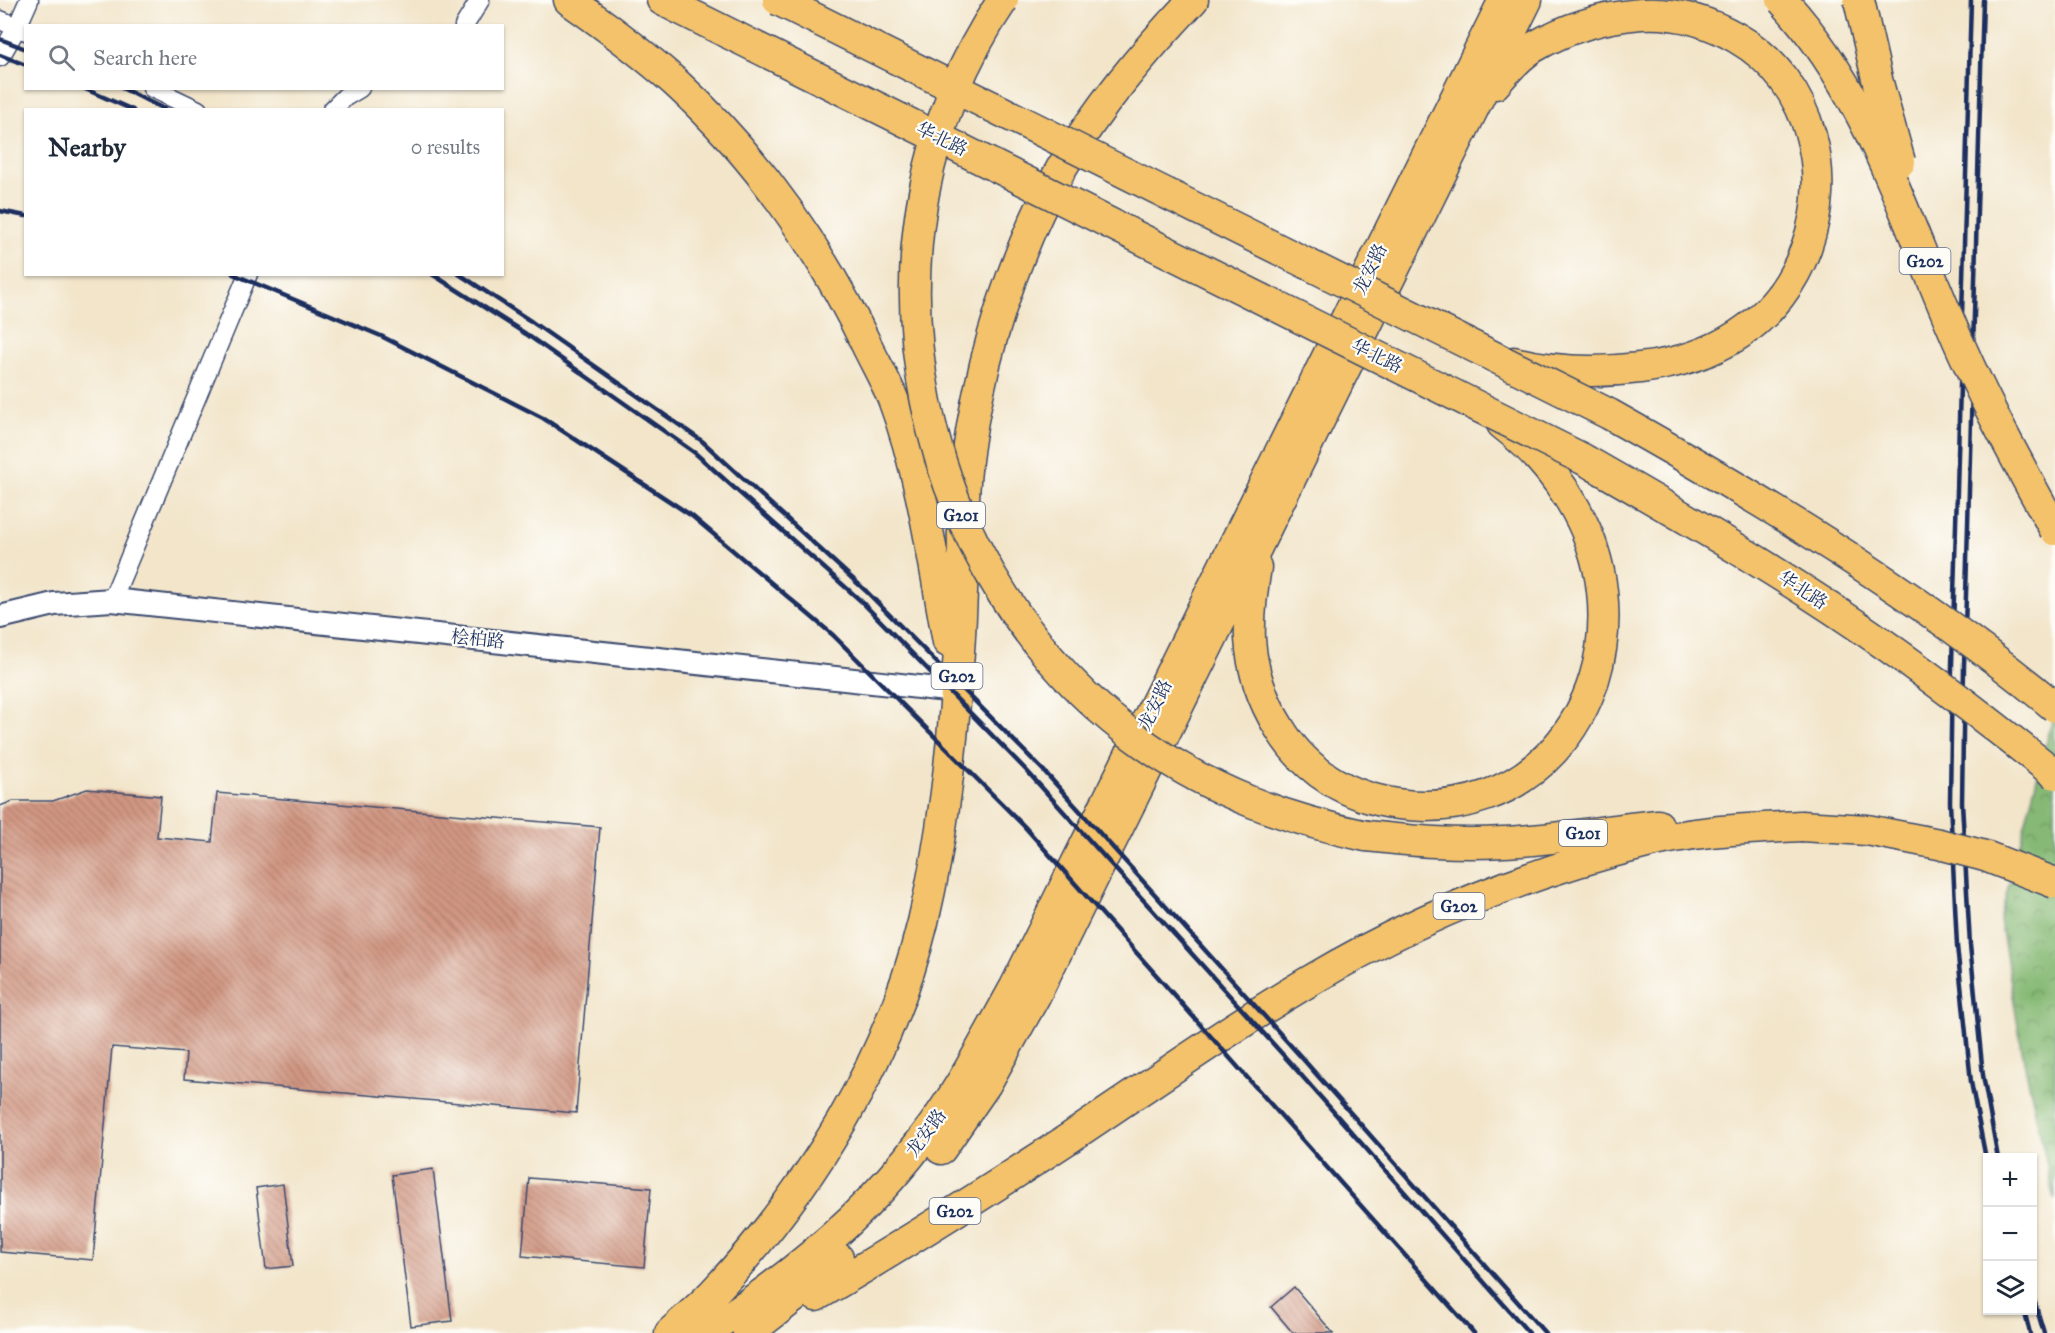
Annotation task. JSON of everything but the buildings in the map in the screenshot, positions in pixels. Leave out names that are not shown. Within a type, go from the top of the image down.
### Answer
[{"type":"highway","points":[[569,0],[631,45],[677,84],[721,129],[774,192],[806,235],[842,294],[893,398],[910,453],[926,522],[956,691]]},
{"type":"highway","name":"华北路","points":[[662,0],[1583,459],[1698,524],[1881,641],[1966,703],[2055,774]]},
{"type":"highway","points":[[777,0],[1609,414],[1785,516],[1892,585],[2055,707]]},
{"type":"highway","name":"G201","points":[[1003,0],[971,54],[949,104],[923,194],[916,246],[914,295],[921,381],[931,429],[962,519],[982,560],[1006,600],[1039,643],[1072,683],[1107,715],[1146,746],[1215,787],[1282,814],[1316,825],[1366,836],[1453,844],[1504,842],[1657,825],[1736,822],[1867,830],[1939,844],[1985,856],[2055,884]]},
{"type":"highway","name":"G202","points":[[670,1333],[712,1295],[762,1236],[811,1170],[842,1124],[872,1063],[902,990],[922,924],[937,851],[956,691],[961,624],[963,501],[979,390],[994,335],[1016,269],[1041,208],[1062,169],[1091,123],[1142,56],[1193,0]]},
{"type":"highway","name":"龙安路","points":[[704,1333],[775,1285],[819,1249],[875,1197],[923,1139],[968,1072],[1020,976],[1504,0]]},
{"type":"highway","name":"龙安路","points":[[750,1333],[832,1265],[888,1211],[940,1151],[986,1084],[1035,996],[1527,0]]},
{"type":"highway","name":"G202","points":[[1782,0],[1805,24],[1857,105],[1980,389],[2055,530]]},
{"type":"highway","points":[[1859,0],[1878,83],[1900,162],[1992,393],[2055,530]]},
{"type":"highway","points":[[1468,120],[1488,91],[1532,48],[1561,33],[1594,22],[1623,15],[1648,14],[1697,20],[1748,44],[1769,61],[1800,103],[1816,155],[1819,184],[1816,212],[1810,239],[1799,266],[1783,291],[1762,315],[1739,334],[1683,360],[1652,366],[1598,371],[1554,369],[1493,356]]},
{"type":"highway","points":[[1267,527],[1256,566],[1250,603],[1250,641],[1257,681],[1270,714],[1290,745],[1311,768],[1341,788],[1378,802],[1414,806],[1443,806],[1480,799],[1514,783],[1538,766],[1559,745],[1578,718],[1591,692],[1600,661],[1604,604],[1600,570],[1591,540],[1557,480],[1532,449],[1476,406]]},
{"type":"highway","name":"G202","points":[[750,1333],[875,1262],[1310,981],[1390,938],[1473,900],[1560,867],[1649,842],[1724,831],[1801,826]]},
{"type":"street","points":[[0,57],[21,29],[29,0]]},
{"type":"street","points":[[465,24],[480,0]]},
{"type":"street","points":[[0,20],[21,29]]},
{"type":"street","points":[[156,90],[194,108]]},
{"type":"street","points":[[334,108],[357,90]]},
{"type":"street","points":[[112,600],[247,276]]},
{"type":"street","name":"桧柏路","points":[[0,617],[54,604],[112,600],[956,691]]},
{"type":"green space","points":[[2055,710],[2055,1200],[2024,1061],[2000,919]]},
{"type":"railway","points":[[1971,0],[1950,802],[1957,946],[1971,1082],[1985,1153]]},
{"type":"railway","points":[[1983,0],[1962,803],[1970,945],[1983,1075],[1997,1153]]},
{"type":"railway","points":[[0,39],[24,48]]},
{"type":"railway","points":[[0,55],[24,64]]},
{"type":"railway","points":[[88,90],[128,108]]},
{"type":"railway","points":[[126,90],[162,108]]},
{"type":"railway","points":[[0,211],[24,216]]},
{"type":"railway","points":[[238,276],[381,336],[543,418],[692,516],[833,635],[1024,826],[1474,1333]]},
{"type":"railway","points":[[435,276],[526,334],[695,453],[861,601],[1026,770],[1294,1067],[1529,1333]]},
{"type":"railway","points":[[462,276],[702,441],[866,591],[1044,771],[1545,1333]]},
{"type":"railway","points":[[2037,1310],[2044,1333]]},
{"type":"railway","points":[[2025,1315],[2030,1333]]}]
